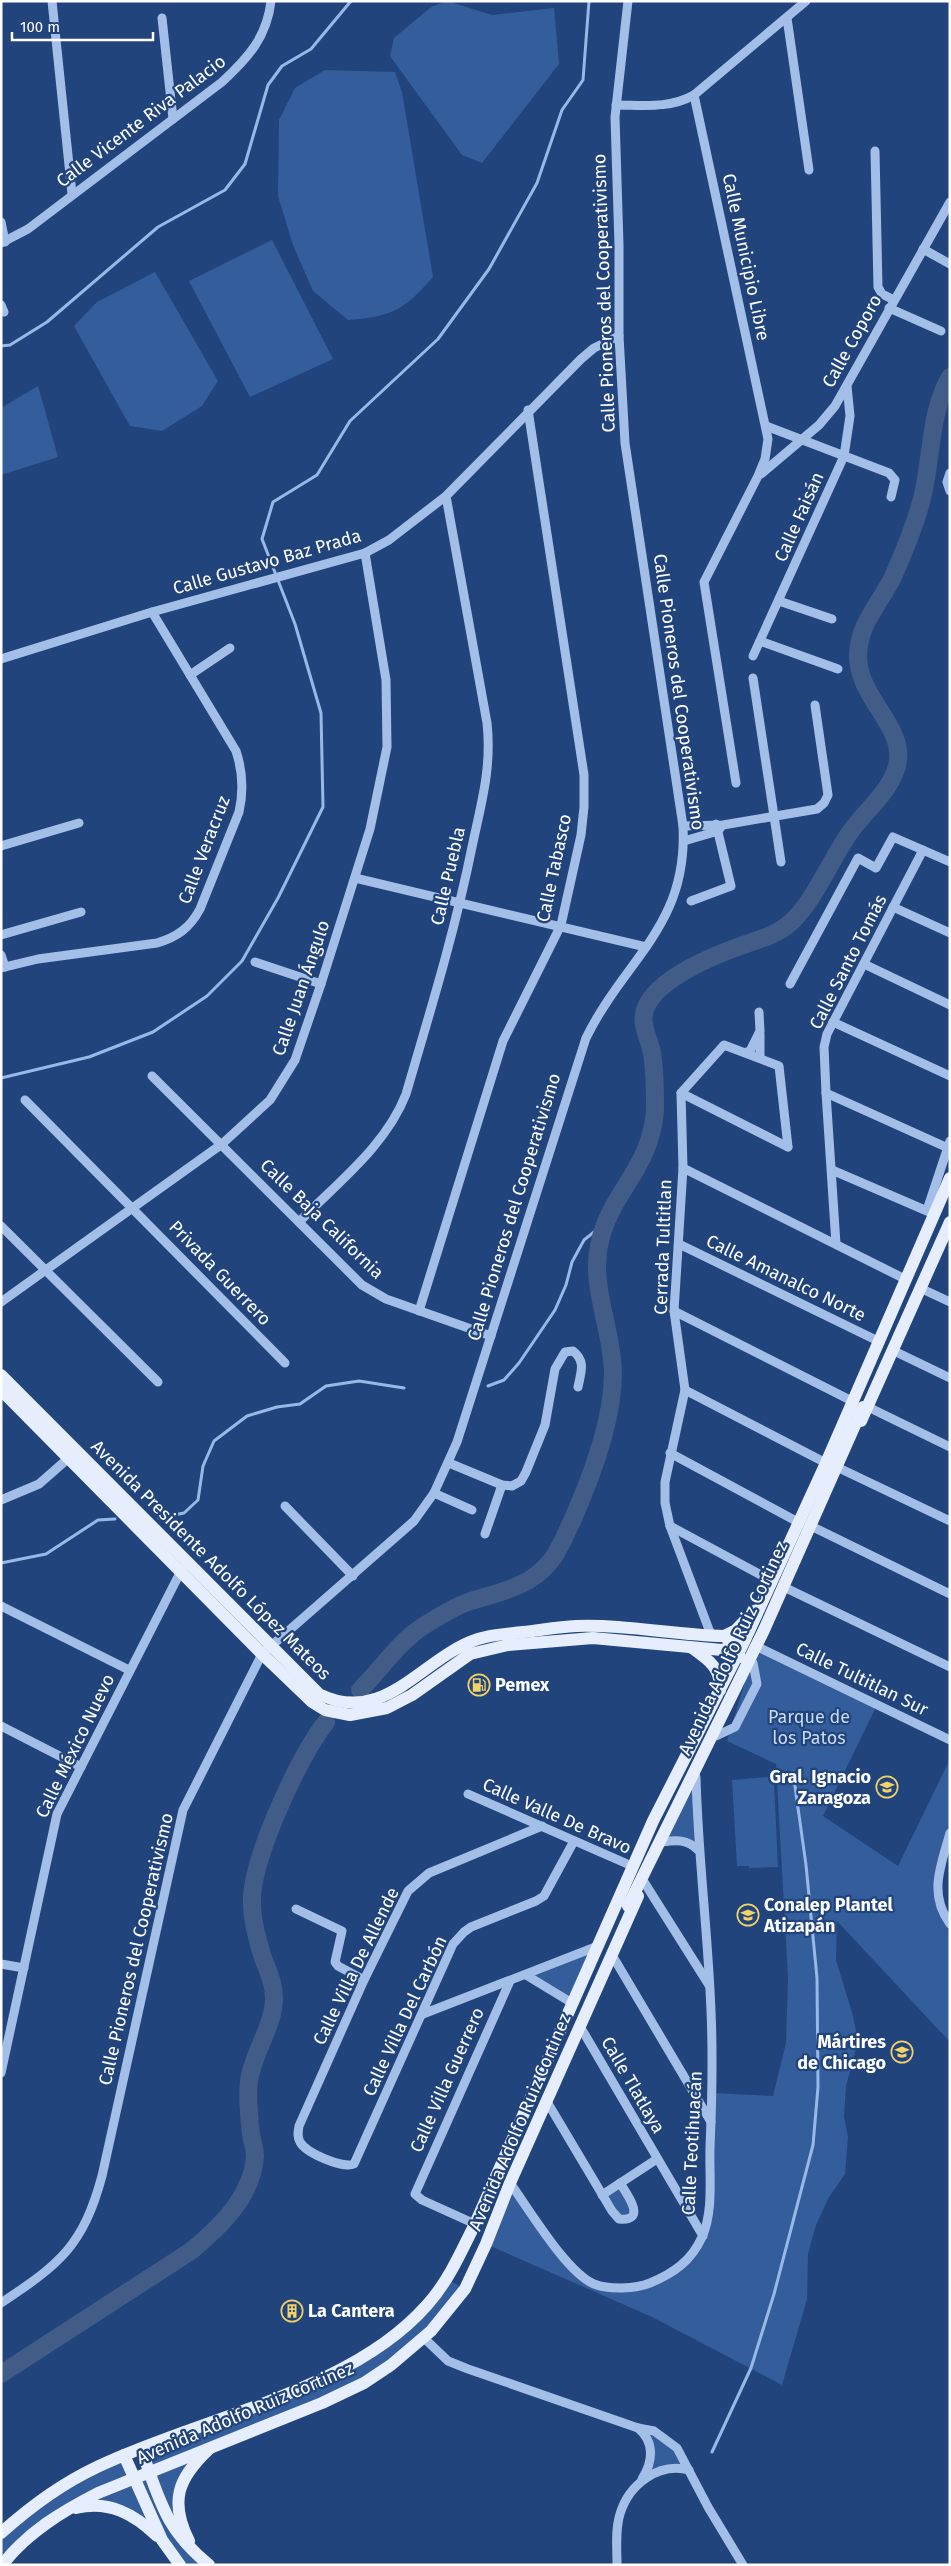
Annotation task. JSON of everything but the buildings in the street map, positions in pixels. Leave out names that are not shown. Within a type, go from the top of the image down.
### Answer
[{"type":"main road","name":"Avenida Adolfo Ruiz Cortinez","points":[[2,2565],[38,2528],[64,2510],[149,2471],[322,2403],[364,2383],[391,2365],[424,2338],[462,2294],[486,2244],[546,2100],[662,1842],[753,1663],[841,1469],[860,1405],[863,1378],[931,1212],[950,1178]]},
{"type":"main road","name":"Avenida Adolfo Ruiz Cortinez","points":[[1,2533],[30,2507],[52,2491],[124,2455],[325,2377],[361,2358],[408,2325],[427,2306],[444,2283],[475,2224],[607,1927],[632,1866],[720,1690],[735,1643],[763,1600],[826,1463],[860,1405],[880,1378],[950,1222]]},
{"type":"main road","name":"Avenida Presidente Adolfo López Mateos","points":[[1,1375],[73,1454],[266,1650],[312,1702],[325,1710],[350,1716],[398,1704],[460,1660],[483,1649],[574,1638],[722,1650],[735,1643]]},
{"type":"main road","name":"Avenida Presidente Adolfo López Mateos","points":[[1,1390],[73,1454]]},
{"type":"main road","name":"Avenida Adolfo Ruiz Cortinez","points":[[607,1927],[626,1904],[764,1630],[860,1405]]},
{"type":"main road","points":[[812,1491],[828,1498]]},
{"type":"main road","points":[[686,1797],[694,1763],[742,1665],[735,1643],[746,1621],[763,1600]]},
{"type":"main road","name":"Avenida Presidente Adolfo López Mateos","points":[[266,1650],[319,1694],[343,1702],[356,1702],[393,1693],[462,1646],[479,1639],[500,1634],[577,1626],[711,1636],[760,1648]]},
{"type":"main road","points":[[692,1648],[715,1666],[719,1675],[720,1690]]},
{"type":"main road","name":"Avenida Adolfo Ruiz Cortinez","points":[[622,1934],[626,1904]]},
{"type":"main road","points":[[444,2283],[462,2294]]},
{"type":"main road","points":[[427,2306],[442,2318]]},
{"type":"main road","points":[[196,2554],[183,2528],[177,2507],[180,2485],[190,2469],[214,2445]]},
{"type":"main road","points":[[141,2449],[166,2517],[196,2554],[209,2565]]},
{"type":"main road","points":[[124,2455],[162,2540],[180,2565]]},
{"type":"main road","points":[[64,2510],[82,2506],[111,2506],[124,2510],[144,2523],[162,2540]]},
{"type":"street","points":[[52,1],[72,194]]},
{"type":"street","name":"Calle Vicente Riva Palacio","points":[[3,242],[28,229],[222,82],[246,60],[260,40],[269,16],[270,1]]},
{"type":"street","name":"Calle Pioneros del Cooperativismo","points":[[1,2303],[55,2265],[81,2233],[90,2215],[102,2176],[178,1827],[184,1810],[266,1650],[414,1521],[434,1493],[449,1463],[586,1038],[607,1000],[663,922],[674,899],[681,876],[684,841],[683,826],[625,443],[619,336],[616,105],[628,1]]},
{"type":"street","points":[[616,105],[670,105],[682,102],[694,95],[806,1]]},
{"type":"street","points":[[162,18],[174,119]]},
{"type":"street","points":[[787,18],[809,170]]},
{"type":"street","name":"Calle Municipio Libre","points":[[694,95],[766,426]]},
{"type":"street","points":[[874,151],[878,287],[891,304],[941,331]]},
{"type":"street","name":"Calle Coporo","points":[[758,476],[827,416],[847,386],[891,304],[950,202]]},
{"type":"street","points":[[1,222],[3,242]]},
{"type":"street","points":[[923,249],[950,264]]},
{"type":"street","name":"Calle Gustavo Baz Prada","points":[[1,659],[152,612],[365,553],[390,540],[446,496],[528,410],[581,359],[594,348],[619,336]]},
{"type":"street","name":"Calle Faisán","points":[[753,656],[844,456],[850,416],[847,386]]},
{"type":"street","name":"Calle Tabasco","points":[[419,1311],[504,1041],[561,925],[581,835],[584,775],[528,410]]},
{"type":"street","points":[[766,426],[893,476],[895,485],[891,496]]},
{"type":"street","name":"Calle Coporo","points":[[736,783],[704,582],[758,476],[768,448],[766,426]]},
{"type":"street","points":[[949,490],[950,473]]},
{"type":"street","name":"Calle Puebla","points":[[299,1222],[383,1137],[398,1117],[461,902],[488,774],[490,750],[446,496]]},
{"type":"street","name":"Calle Juan Ángulo","points":[[1,1302],[222,1144],[270,1100],[295,1060],[355,878],[377,800],[387,747],[386,680],[365,553]]},
{"type":"street","points":[[779,601],[832,619]]},
{"type":"street","name":"Calle Veracruz","points":[[3,967],[38,959],[157,943],[173,938],[194,920],[239,812],[243,781],[242,768],[236,751],[152,612]]},
{"type":"street","points":[[760,641],[838,669]]},
{"type":"street","points":[[190,675],[230,648]]},
{"type":"street","points":[[753,678],[781,862]]},
{"type":"street","points":[[683,826],[719,826],[817,809],[824,803],[828,795],[814,705]]},
{"type":"street","points":[[1,846],[79,823]]},
{"type":"street","points":[[684,841],[719,826]]},
{"type":"street","points":[[691,900],[731,886],[719,826]]},
{"type":"street","points":[[790,984],[858,858],[876,868],[893,837],[950,862]]},
{"type":"street","name":"Calle Santo Tomás","points":[[836,1244],[824,1047],[827,1034],[833,1022],[924,850]]},
{"type":"street","points":[[355,878],[561,925],[646,947]]},
{"type":"street","points":[[893,907],[950,933]]},
{"type":"street","points":[[1,935],[81,912]]},
{"type":"street","points":[[1,956],[3,967]]},
{"type":"street","points":[[255,962],[321,984]]},
{"type":"street","points":[[864,964],[950,1005]]},
{"type":"street","points":[[759,1012],[760,1058]]},
{"type":"street","points":[[833,1022],[950,1076]]},
{"type":"street","points":[[746,1052],[750,1051],[760,1031]]},
{"type":"street","points":[[724,1045],[746,1052],[779,1066],[788,1147],[681,1093],[724,1045]]},
{"type":"street","name":"Calle Baja California","points":[[152,1076],[362,1285],[386,1299],[491,1336]]},
{"type":"street","name":"Cerrada Tultitlan","points":[[681,1093],[683,1168],[674,1311],[685,1390],[664,1482],[670,1526],[711,1636]]},
{"type":"street","points":[[826,1093],[949,1144],[931,1212],[832,1170]]},
{"type":"street","name":"Privada Guerrero","points":[[24,1100],[285,1362]]},
{"type":"street","points":[[683,1168],[905,1279]]},
{"type":"street","points":[[1,1226],[158,1382]]},
{"type":"street","name":"Calle Amanalco Norte","points":[[679,1244],[878,1341]]},
{"type":"street","points":[[920,1288],[950,1302]]},
{"type":"street","points":[[674,1311],[860,1405],[950,1447]]},
{"type":"street","points":[[892,1350],[950,1378]]},
{"type":"street","points":[[449,1463],[502,1485],[512,1486],[520,1481],[526,1472],[545,1425],[555,1369],[565,1352],[573,1351],[580,1356],[583,1365],[578,1388]]},
{"type":"street","points":[[685,1390],[826,1463]]},
{"type":"street","points":[[670,1453],[798,1522]]},
{"type":"street","points":[[1,1500],[39,1484],[73,1454]]},
{"type":"street","points":[[841,1469],[950,1521]]},
{"type":"street","points":[[485,1534],[502,1485]]},
{"type":"street","points":[[434,1493],[472,1510]]},
{"type":"street","points":[[285,1506],[353,1576]]},
{"type":"street","points":[[670,1526],[772,1581]]},
{"type":"street","points":[[814,1528],[950,1594]]},
{"type":"street","name":"Calle México Nuevo","points":[[1,2073],[52,1827],[129,1670],[184,1566]]},
{"type":"street","points":[[788,1589],[950,1667]]},
{"type":"street","points":[[1,1606],[129,1670]]},
{"type":"street","name":"Calle Tultitlan Sur","points":[[760,1648],[950,1740]]},
{"type":"street","points":[[1,1726],[81,1767]]},
{"type":"street","name":"Calle Teotihuacán","points":[[510,2183],[573,2269],[594,2284],[618,2288],[646,2284],[669,2275],[689,2259],[702,2236],[708,2211],[713,2102],[710,1987],[698,1850],[696,1778]]},
{"type":"street","name":"Calle Valle De Bravo","points":[[468,1794],[632,1866]]},
{"type":"street","name":"Calle Villa De Allende","points":[[348,2166],[340,2165],[306,2149],[301,2144],[298,2135],[299,2126],[398,1907],[417,1882],[442,1866],[542,1826]]},
{"type":"street","points":[[950,1833],[936,1888],[940,1904],[950,1924]]},
{"type":"street","name":"Calle Villa Del Carbón","points":[[348,2166],[354,2164],[358,2157],[457,1937],[471,1927],[544,1896],[574,1841]]},
{"type":"street","points":[[662,1842],[682,1841],[691,1844],[698,1850]]},
{"type":"street","points":[[644,1882],[710,1987]]},
{"type":"street","points":[[296,1909],[342,1931],[335,1962],[338,1966],[364,1980]]},
{"type":"street","points":[[423,2014],[598,1946]]},
{"type":"street","points":[[612,1955],[711,2122]]},
{"type":"street","points":[[1,1964],[24,1968]]},
{"type":"street","points":[[526,1974],[572,2003]]},
{"type":"street","name":"Calle Villa Guerrero","points":[[475,2224],[422,2200],[415,2194],[510,1981]]},
{"type":"street","name":"Calle Tlatlaya","points":[[580,2028],[702,2236]]},
{"type":"street","points":[[546,2100],[602,2194],[619,2219],[625,2219],[631,2216],[634,2205],[620,2183]]},
{"type":"street","points":[[602,2194],[658,2159]]},
{"type":"street","points":[[424,2338],[448,2360],[468,2369],[638,2428],[654,2431],[677,2448],[708,2507],[743,2565]]},
{"type":"street","points":[[617,2565],[620,2512],[624,2503],[640,2483],[650,2464],[651,2451],[644,2432],[638,2428]]},
{"type":"street","points":[[640,2483],[651,2474],[666,2468],[676,2467],[689,2470]]},
{"type":"green space","points":[[447,1],[492,15],[554,8],[559,64],[482,163],[462,155],[390,56],[394,38],[431,7]]},
{"type":"green space","points":[[325,70],[395,72],[402,92],[433,277],[413,298],[387,314],[348,320],[313,291],[293,245],[278,196],[279,120],[295,88]]},
{"type":"green space","points":[[272,240],[333,359],[250,397],[189,281]]},
{"type":"green space","points":[[155,272],[218,381],[202,406],[162,431],[130,426],[74,326],[97,302]]},
{"type":"green space","points":[[38,386],[58,457],[1,475],[1,408]]},
{"type":"green space","name":"Parque de los Patos","points":[[760,1648],[877,1705],[823,1816],[898,1866],[950,1759],[950,1833],[936,1888],[950,1924],[950,2042],[837,1921],[836,1960],[853,2016],[858,2041],[846,2086],[844,2117],[848,2137],[845,2174],[829,2197],[816,2225],[808,2254],[807,2299],[782,2385],[652,2317],[486,2244],[510,2183],[561,2253],[594,2283],[646,2284],[689,2259],[708,2211],[713,2093],[773,2096],[786,2043],[788,1978],[776,1764],[727,1741],[747,1675]]},
{"type":"green space","points":[[768,1777],[774,1783],[778,1867],[749,1868],[749,1866],[737,1866],[732,1780]]},
{"type":"green space","points":[[696,1778],[698,1850],[691,1844],[662,1842]]},
{"type":"green space","points":[[598,1946],[572,2003],[526,1975]]},
{"type":"green space","points":[[620,2183],[634,2205],[625,2219],[602,2195]]},
{"type":"green space","points":[[447,2279],[465,2289],[391,2365],[212,2447],[180,2485],[183,2528],[209,2565],[180,2565],[123,2510],[64,2510],[1,2565],[1,2533],[30,2507],[124,2455],[133,2478],[149,2471],[141,2449],[361,2358]]},
{"type":"green space","points":[[654,2431],[677,2448],[689,2470],[651,2474],[644,2433]]},
{"type":"waterway","points":[[1,346],[10,345],[47,322],[158,227],[225,190],[245,164],[268,85],[282,66],[311,49],[351,1]]},
{"type":"waterway","points":[[1,1078],[89,1057],[153,1032],[207,996],[242,961],[278,898],[323,807],[321,713],[295,624],[262,539],[273,502],[317,475],[350,421],[438,339],[489,269],[537,183],[562,110],[583,80],[589,1]]},
{"type":"waterway","points":[[360,1690],[397,1649],[422,1627],[459,1606],[513,1588],[541,1571],[556,1554],[572,1521],[588,1484],[602,1442],[611,1399],[612,1359],[598,1285],[597,1256],[600,1241],[605,1224],[647,1147],[655,1109],[652,1053],[644,1024],[644,1013],[653,996],[663,986],[690,968],[734,948],[769,936],[789,924],[806,904],[857,823],[883,792],[894,775],[898,752],[895,738],[866,686],[860,671],[859,645],[866,624],[893,577],[914,525],[926,479],[935,419],[943,390],[950,377]]},
{"type":"waterway","points":[[488,1386],[504,1380],[519,1363],[555,1310],[566,1285],[572,1262],[584,1240],[604,1224]]},
{"type":"waterway","points":[[159,1518],[184,1513],[198,1500],[203,1466],[214,1441],[247,1416],[277,1407],[300,1404],[326,1386],[359,1381],[404,1388]]},
{"type":"waterway","points":[[1,1563],[46,1554],[98,1520],[115,1519]]},
{"type":"waterway","points":[[1,2374],[191,2251],[213,2232],[233,2210],[248,2185],[253,2171],[255,2156],[249,2114],[249,2081],[251,2070],[271,2019],[274,1998],[272,1982],[263,1958],[254,1923],[253,1887],[264,1848],[282,1801],[304,1756],[326,1722]]},
{"type":"waterway","points":[[712,2452],[751,2368],[774,2294],[813,2145],[818,2087],[817,1978],[806,1865],[793,1772]]},
{"type":"place","name":"Pemex","points":[[479,1685]]},
{"type":"place","name":"Gral. Ignacio Zaragoza","points":[[887,1787]]},
{"type":"place","name":"Conalep Plantel Atizapán","points":[[748,1915]]},
{"type":"place","name":"Mártires de Chicago","points":[[902,2052]]},
{"type":"place","name":"La Cantera","points":[[292,2311]]}]
